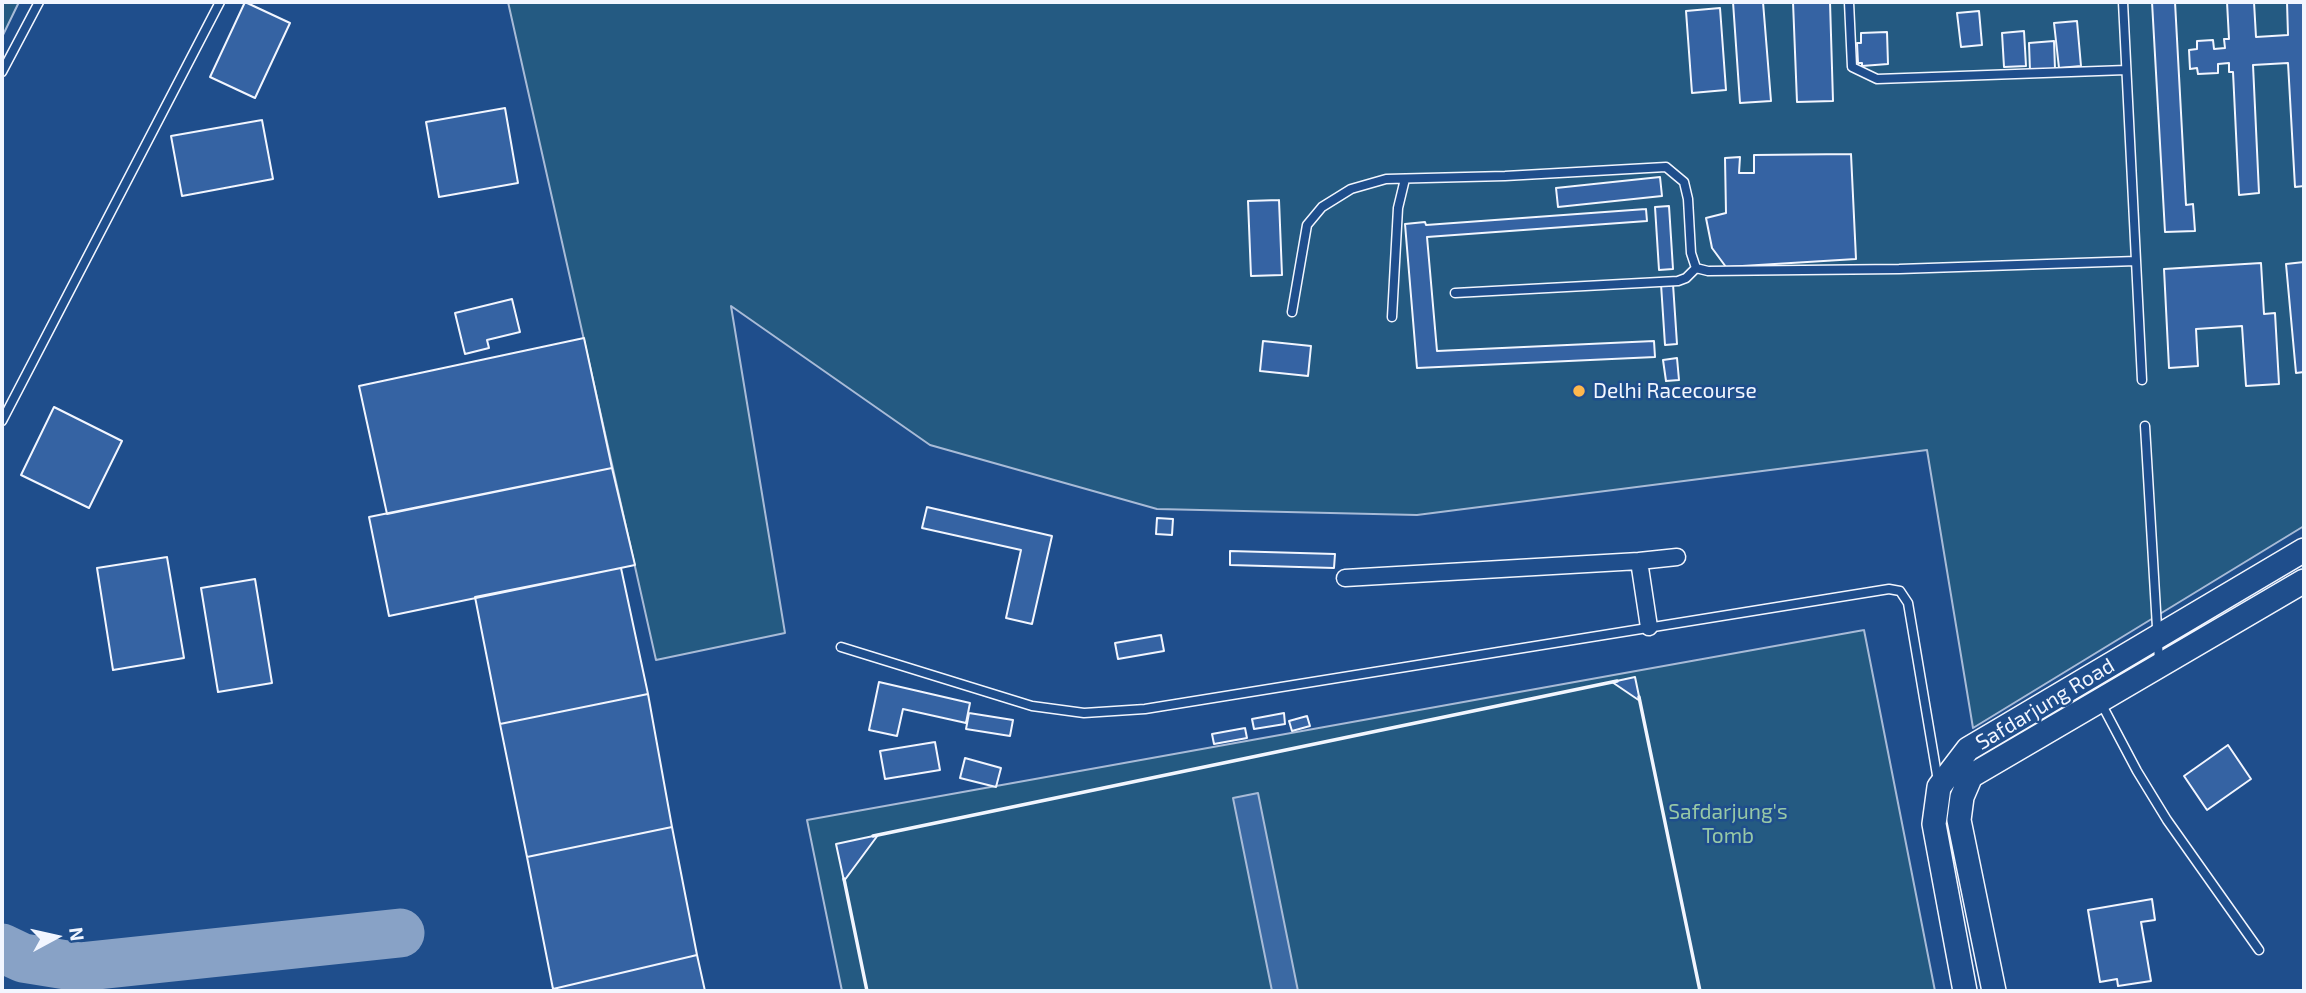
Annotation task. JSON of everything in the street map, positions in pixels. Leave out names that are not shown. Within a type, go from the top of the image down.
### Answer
[{"type":"main road","name":"Safdarjung Road","points":[[1965,991],[1934,824],[1943,792],[1968,749],[2304,550]]},
{"type":"main road","name":"Safdarjung Road","points":[[1994,991],[1956,814],[1971,776],[2304,581]]},
{"type":"street","points":[[1345,578],[1677,557]]},
{"type":"street","points":[[1639,561],[1649,627]]},
{"type":"lane","points":[[2,72],[38,2]]},
{"type":"lane","points":[[2,421],[220,2]]},
{"type":"lane","points":[[1849,2],[1852,67],[1877,79],[2126,70]]},
{"type":"lane","points":[[2123,2],[2142,380]]},
{"type":"lane","points":[[1292,312],[1307,225],[1322,207],[1351,189],[1386,179],[1666,167],[1684,182],[1688,199],[1691,253],[1696,268]]},
{"type":"lane","points":[[1392,317],[1398,208],[1405,179]]},
{"type":"lane","points":[[1696,268],[1708,271],[1872,269],[2136,261]]},
{"type":"lane","points":[[1455,293],[1678,281],[1686,278],[1696,268]]},
{"type":"lane","points":[[2145,426],[2160,666]]},
{"type":"lane","points":[[841,648],[1032,706],[1084,713],[1145,709],[1888,589],[1900,591],[1908,603],[1943,792]]},
{"type":"lane","points":[[2100,701],[2137,771],[2167,820],[2259,950]]},
{"type":"green space","points":[[2,2],[19,2],[2,37]]},
{"type":"green space","name":"Delhi Racecourse","points":[[508,2],[2304,2],[2304,526],[1973,728],[1927,450],[1417,515],[1157,509],[930,445],[731,306],[785,633],[656,660]]},
{"type":"green space","name":"Safdarjung's Tomb","points":[[1864,630],[1935,991],[842,991],[807,820]]},
{"type":"shaded area","points":[[1258,793],[1298,991],[1272,991],[1233,798]]},
{"type":"building","points":[[245,2],[290,23],[255,98],[210,77]]},
{"type":"building","points":[[1733,2],[1763,2],[1771,101],[1740,103]]},
{"type":"building","points":[[1793,2],[1830,2],[1833,101],[1797,102]]},
{"type":"building","points":[[2152,2],[2175,2],[2186,205],[2193,204],[2195,231],[2165,232]]},
{"type":"building","points":[[2227,2],[2254,2],[2256,37],[2288,35],[2287,2],[2304,2],[2304,186],[2295,187],[2288,63],[2253,65],[2259,193],[2239,195],[2233,72],[2229,72],[2229,63],[2218,64],[2218,73],[2198,74],[2197,68],[2190,69],[2189,50],[2197,49],[2197,41],[2213,40],[2214,49],[2225,48],[2224,39],[2229,39]]},
{"type":"building","points":[[1720,8],[1726,90],[1692,93],[1686,11]]},
{"type":"building","points":[[1979,11],[1982,45],[1961,47],[1957,13]]},
{"type":"building","points":[[2077,21],[2081,66],[2059,68],[2054,23]]},
{"type":"building","points":[[2024,31],[2026,66],[2004,67],[2002,33]]},
{"type":"building","points":[[1887,32],[1888,64],[1862,66],[1862,63],[1858,63],[1857,43],[1861,43],[1861,33]]},
{"type":"building","points":[[2054,41],[2055,69],[2030,71],[2029,43]]},
{"type":"building","points":[[505,108],[518,183],[439,197],[426,122]]},
{"type":"building","points":[[262,120],[273,179],[182,196],[171,136]]},
{"type":"building","points":[[1851,154],[1856,259],[1726,267],[1712,248],[1706,218],[1726,213],[1725,158],[1740,157],[1739,173],[1754,173],[1754,155]]},
{"type":"building","points":[[1660,177],[1662,196],[1558,207],[1556,188]]},
{"type":"building","points":[[1279,200],[1282,275],[1251,276],[1248,201]]},
{"type":"building","points":[[1669,206],[1673,269],[1659,270],[1655,207]]},
{"type":"building","points":[[1646,209],[1647,221],[1427,237],[1437,351],[1654,341],[1655,357],[1417,368],[1405,224],[1425,222],[1426,225]]},
{"type":"building","points":[[2304,262],[2304,372],[2296,373],[2286,264]]},
{"type":"building","points":[[2261,263],[2264,314],[2275,313],[2279,384],[2246,386],[2242,326],[2196,329],[2198,366],[2169,368],[2164,269]]},
{"type":"building","points":[[1661,284],[1673,284],[1677,344],[1665,345]]},
{"type":"building","points":[[512,299],[520,332],[487,340],[489,348],[465,354],[455,313]]},
{"type":"building","points":[[584,338],[612,468],[387,514],[359,386]]},
{"type":"building","points":[[1263,341],[1311,346],[1308,376],[1260,371]]},
{"type":"building","points":[[1677,358],[1679,380],[1666,381],[1663,360]]},
{"type":"building","points":[[54,407],[122,441],[89,508],[21,475]]},
{"type":"building","points":[[612,468],[635,565],[389,616],[369,517]]},
{"type":"building","points":[[927,507],[1052,536],[1032,624],[1006,618],[1021,550],[922,528]]},
{"type":"building","points":[[1157,518],[1173,519],[1172,535],[1156,534]]},
{"type":"building","points":[[1230,551],[1335,554],[1334,568],[1230,565]]},
{"type":"building","points":[[167,557],[184,658],[113,670],[97,568]]},
{"type":"building","points":[[621,568],[648,694],[500,724],[475,597]]},
{"type":"building","points":[[255,579],[272,683],[218,692],[201,588]]},
{"type":"building","points":[[1161,635],[1164,651],[1118,659],[1115,643]]},
{"type":"building","points":[[1635,677],[1640,701],[1612,682]]},
{"type":"building","points":[[879,682],[970,703],[966,723],[903,709],[897,736],[869,730]]},
{"type":"building","points":[[648,694],[672,827],[527,857],[500,724]]},
{"type":"building","points":[[969,713],[1013,720],[1010,736],[966,729]]},
{"type":"building","points":[[1284,713],[1285,724],[1254,729],[1252,719]]},
{"type":"building","points":[[1307,716],[1310,726],[1292,731],[1289,721]]},
{"type":"building","points":[[1245,728],[1247,738],[1214,744],[1212,734]]},
{"type":"building","points":[[935,742],[940,770],[885,779],[880,751]]},
{"type":"building","points":[[2228,745],[2251,779],[2207,810],[2184,776]]},
{"type":"building","points":[[965,758],[1001,768],[996,787],[960,778]]},
{"type":"building","points":[[672,827],[697,955],[553,989],[527,857]]},
{"type":"building","points":[[878,835],[844,881],[836,844]]},
{"type":"building","points":[[2152,899],[2155,920],[2141,922],[2151,981],[2118,986],[2117,979],[2100,982],[2088,910]]},
{"type":"building","points":[[697,955],[705,991],[553,989]]},
{"type":"taxiway","points":[[2,948],[23,958],[79,967],[400,933]]},
{"type":"wall","points":[[873,836],[1617,681]]},
{"type":"wall","points":[[1639,697],[1700,991]]},
{"type":"wall","points":[[844,879],[867,991]]},
{"type":"place","name":"Delhi Racecourse","points":[[1579,391]]}]
